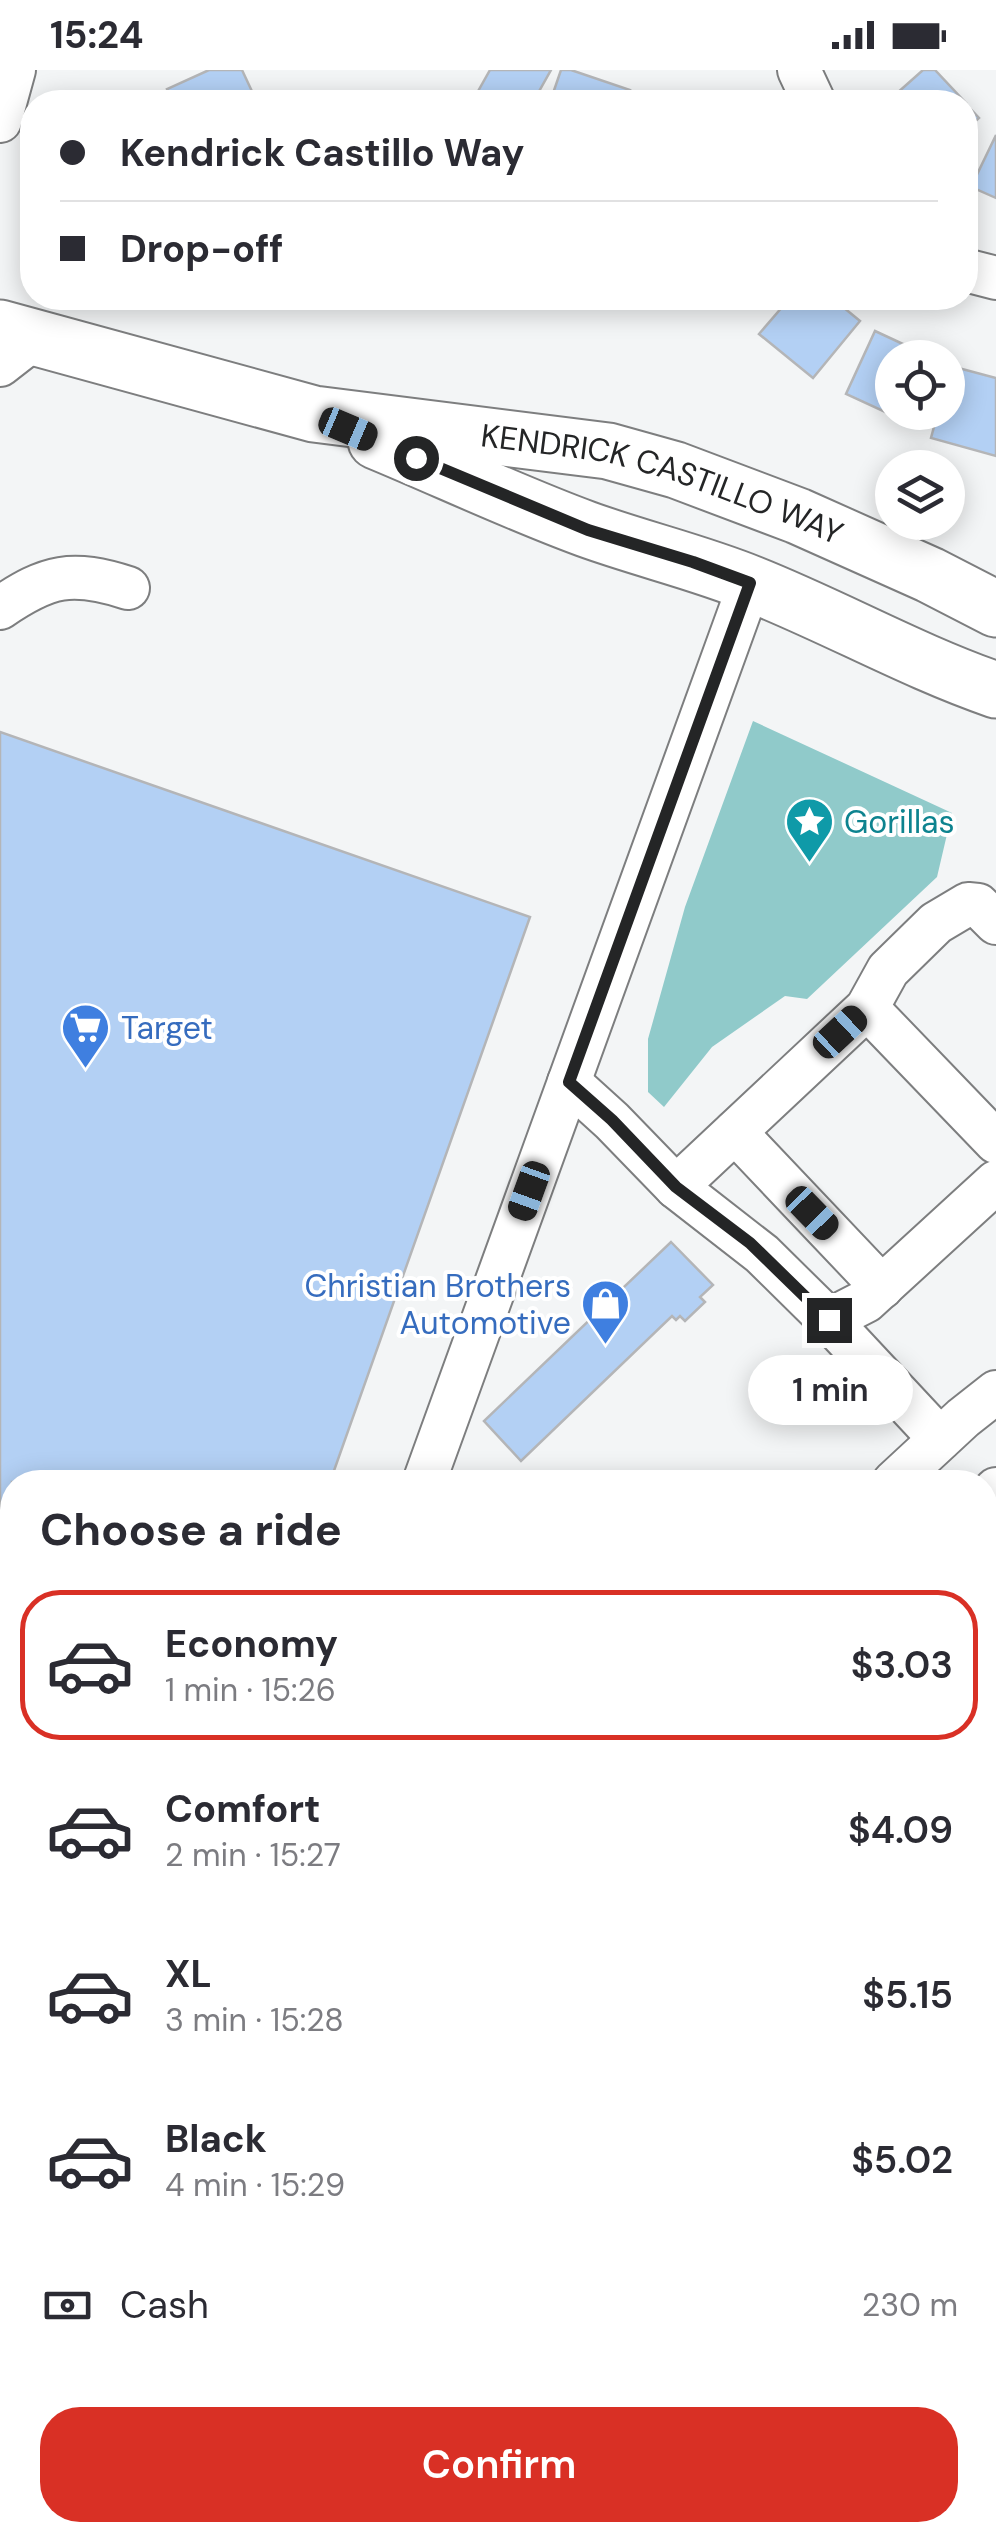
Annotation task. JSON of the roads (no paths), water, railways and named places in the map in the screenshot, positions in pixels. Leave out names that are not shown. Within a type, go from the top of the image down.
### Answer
[{"type":"main road","name":"KENDRICK CASTILLO WAY","points":[[12,344],[314,414],[608,451],[676,470],[798,516],[996,609]]},
{"type":"main road","name":"KENDRICK CASTILLO WAY","points":[[314,414],[588,530],[750,583],[933,666],[996,690]]},
{"type":"street","points":[[0,121],[14,70]]},
{"type":"street","points":[[0,608],[33,587],[63,578],[88,578],[128,588]]},
{"type":"street","points":[[428,1470],[750,583]]},
{"type":"street","points":[[676,1187],[867,1008],[888,970],[936,923],[968,904],[978,906],[996,924]]},
{"type":"street","points":[[867,1008],[996,1142]]},
{"type":"street","points":[[569,1082],[676,1187],[750,1243],[829,1320],[940,1439]]},
{"type":"street","points":[[735,1132],[882,1287]]},
{"type":"street","points":[[829,1320],[866,1301],[996,1182]]},
{"type":"street","points":[[907,1470],[996,1392]]},
{"type":"street","points":[[946,1470],[996,1411]]},
{"type":"water","points":[[753,721],[952,813],[937,877],[807,999],[785,996],[712,1047],[664,1107],[648,1092],[648,1039],[685,907]]},
{"type":"place","name":"Gorillas","points":[[809,864]]},
{"type":"place","name":"Target","points":[[86,1070]]},
{"type":"place","name":"Christian Brothers Automotive","points":[[606,1346]]}]
